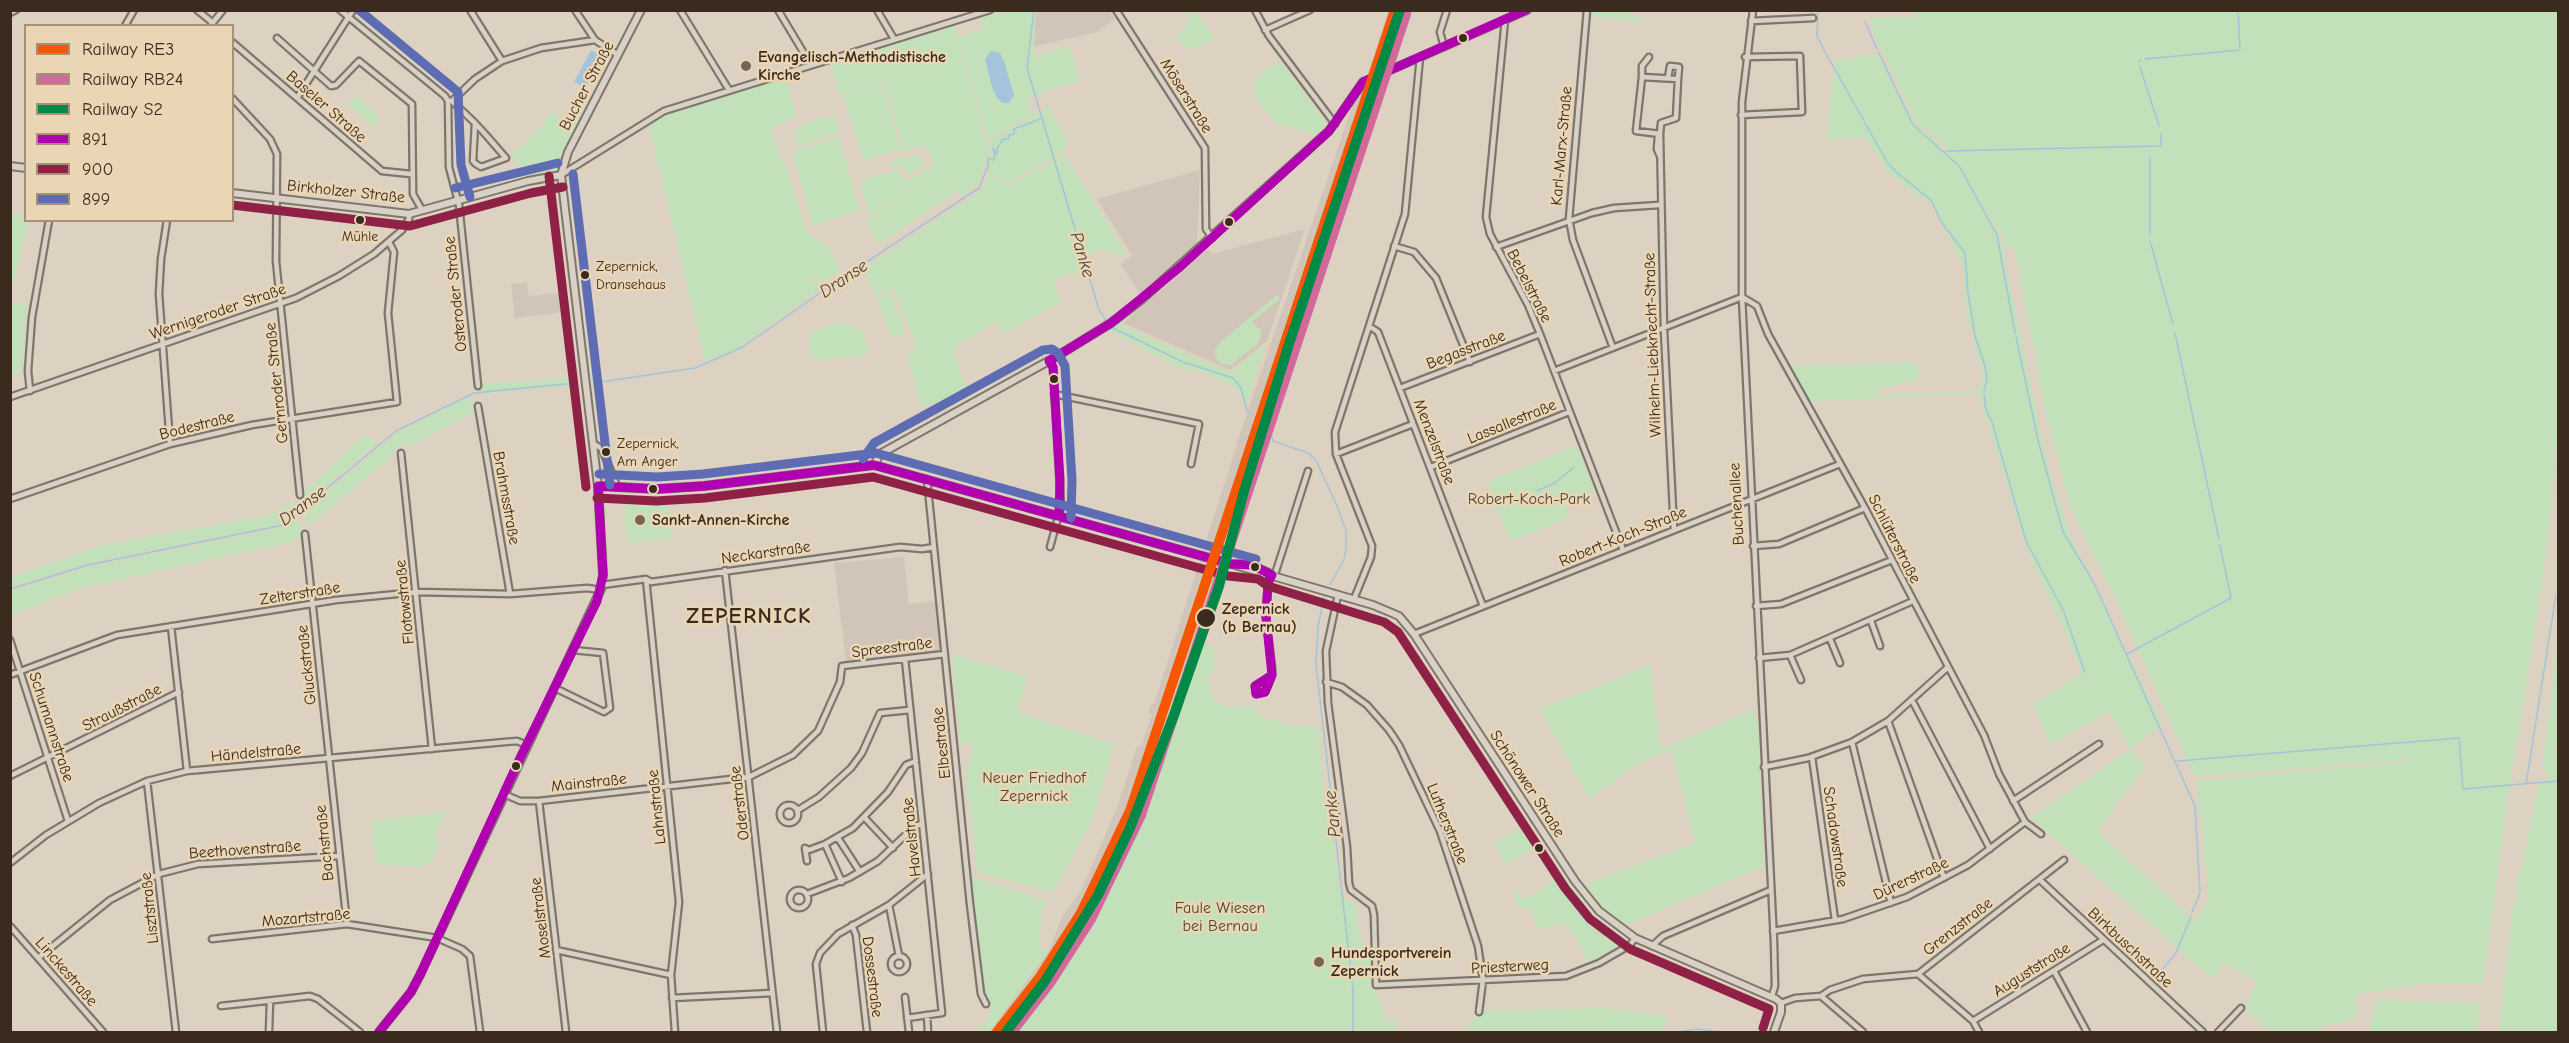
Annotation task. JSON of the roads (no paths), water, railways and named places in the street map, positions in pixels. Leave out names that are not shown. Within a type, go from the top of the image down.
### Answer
[{"type":"street","points":[[10,13],[16,10]]},
{"type":"street","points":[[197,10],[211,24]]},
{"type":"street","points":[[213,24],[223,10]]},
{"type":"street","points":[[340,10],[445,96],[474,123],[486,135],[506,158],[481,167],[476,164],[473,160],[474,123]]},
{"type":"street","points":[[297,98],[353,10]]},
{"type":"street","points":[[470,10],[502,62]]},
{"type":"street","points":[[575,10],[595,40],[618,55]]},
{"type":"street","name":"Bucher Straße","points":[[561,175],[568,152],[642,10]]},
{"type":"street","points":[[680,10],[729,90]]},
{"type":"street","points":[[778,10],[811,65]]},
{"type":"street","points":[[877,10],[894,39]]},
{"type":"street","points":[[379,1032],[412,990],[601,587],[598,486],[561,175],[664,111],[990,10]]},
{"type":"street","name":"Möserstraße","points":[[1116,10],[1205,148],[1206,229],[1212,238]]},
{"type":"street","points":[[1255,10],[1265,30],[1335,124]]},
{"type":"street","points":[[1265,30],[1310,10]]},
{"type":"street","points":[[1444,48],[1440,32],[1447,10]]},
{"type":"street","points":[[874,465],[880,454],[1049,361],[1109,324],[1141,300],[1335,124],[1362,82],[1527,10]]},
{"type":"street","name":"Karl-Marx-Straße","points":[[1587,10],[1569,219],[1613,348]]},
{"type":"street","name":"Buchenallee","points":[[1753,10],[1745,57],[1741,115],[1742,297],[1775,986],[1780,1018],[1774,1032]]},
{"type":"street","points":[[1751,21],[1813,18]]},
{"type":"street","name":"Bebelstraße","points":[[1505,20],[1486,217],[1496,248],[1528,305],[1540,334],[1623,550]]},
{"type":"street","points":[[277,38],[334,86],[359,62],[412,104],[411,174],[413,194],[422,210]]},
{"type":"street","points":[[450,101],[475,79],[502,62],[541,48],[595,40]]},
{"type":"street","name":"Baseler Straße","points":[[234,44],[382,171],[411,174]]},
{"type":"street","points":[[1741,115],[1802,112],[1800,56],[1745,57]]},
{"type":"street","points":[[1354,599],[1372,546],[1336,454],[1334,443],[1337,422],[1405,214],[1421,73],[1420,57]]},
{"type":"street","points":[[1649,57],[1642,66],[1636,131],[1660,134],[1662,122],[1676,118],[1679,67],[1670,66],[1668,78]]},
{"type":"street","points":[[1642,76],[1678,79]]},
{"type":"street","name":"Gernroder Straße","points":[[234,100],[273,144],[277,154],[276,243],[280,303],[300,495]]},
{"type":"street","name":"Osteroder Straße","points":[[450,101],[449,167],[458,200],[478,386]]},
{"type":"street","name":"Wilhelm-Liebknecht-Straße","points":[[1660,134],[1657,149],[1661,159],[1659,205],[1674,530]]},
{"type":"street","name":"Birkholzer Straße","points":[[234,193],[409,214],[561,175]]},
{"type":"street","points":[[1496,248],[1569,219],[1614,207],[1659,205]]},
{"type":"street","name":"Wernigeroder Straße","points":[[10,397],[280,303],[339,276],[389,242],[407,224],[409,214]]},
{"type":"street","points":[[30,391],[28,371],[33,307],[49,222]]},
{"type":"street","points":[[168,222],[161,259],[161,345],[170,444]]},
{"type":"street","name":"Bodestraße","points":[[10,499],[170,444],[292,418],[397,402],[388,314],[394,252],[389,242]]},
{"type":"street","points":[[1394,246],[1414,252],[1436,278],[1470,362]]},
{"type":"street","points":[[1554,371],[1664,330],[1742,297]]},
{"type":"street","name":"Schlüterstraße","points":[[1742,297],[1757,306],[1768,334],[1865,508],[1990,747],[1999,774],[2025,822]]},
{"type":"street","name":"Menzelstraße","points":[[1369,326],[1378,332],[1483,606]]},
{"type":"street","name":"Begasstraße","points":[[1400,388],[1540,334]]},
{"type":"street","points":[[1049,361],[1053,367],[1061,507],[1050,547]]},
{"type":"street","points":[[1054,394],[1199,424],[1191,464]]},
{"type":"street","name":"Brahmsstraße","points":[[478,406],[510,594]]},
{"type":"street","name":"Lassallestraße","points":[[1431,467],[1569,412]]},
{"type":"street","points":[[1336,454],[1413,424]]},
{"type":"street","points":[[593,442],[602,449],[616,486]]},
{"type":"street","name":"Flotowstraße","points":[[401,453],[432,748]]},
{"type":"street","name":"Robert-Koch-Straße","points":[[1414,634],[1840,464]]},
{"type":"street","name":"Schönower Straße","points":[[598,486],[661,489],[704,486],[874,465],[1059,515],[1390,610],[1407,624],[1414,634],[1575,881],[1599,911],[1635,938],[1776,999]]},
{"type":"street","points":[[1272,675],[1255,686],[1256,694],[1265,692],[1272,675],[1266,617],[1268,582],[1308,471]]},
{"type":"street","name":"Elbestraße","points":[[927,479],[981,994],[986,1004]]},
{"type":"street","points":[[1753,546],[1779,544],[1865,508]]},
{"type":"street","name":"Gluckstraße","points":[[305,534],[328,758]]},
{"type":"street","name":"Neckarstraße","points":[[601,587],[646,579],[651,582],[900,547],[922,549],[934,547]]},
{"type":"street","points":[[1756,606],[1781,604],[1892,560]]},
{"type":"street","name":"Oderstraße","points":[[726,570],[777,1032]]},
{"type":"street","name":"Lahnstraße","points":[[646,579],[679,907],[671,975],[675,1032]]},
{"type":"street","name":"Zelterstraße","points":[[10,675],[117,635],[312,604],[417,592],[510,594],[601,587]]},
{"type":"street","points":[[1326,682],[1326,651],[1338,595]]},
{"type":"street","points":[[1759,658],[1790,655],[1912,601]]},
{"type":"street","points":[[1870,621],[1880,646]]},
{"type":"street","points":[[171,626],[187,771]]},
{"type":"street","points":[[1830,639],[1840,663]]},
{"type":"street","name":"Schumannstraße","points":[[10,640],[68,821]]},
{"type":"street","points":[[555,687],[604,712],[610,708],[603,653],[573,650]]},
{"type":"street","name":"Spreestraße","points":[[842,666],[945,654]]},
{"type":"street","points":[[1790,655],[1801,680]]},
{"type":"street","name":"Havelstraße","points":[[906,659],[942,1013],[927,1015]]},
{"type":"street","name":"Mainstraße","points":[[504,794],[520,801],[539,801],[749,777],[793,755],[813,736],[827,714],[840,681],[842,666]]},
{"type":"street","points":[[1764,767],[1812,757],[1852,742],[1888,721],[1913,702],[1947,668]]},
{"type":"street","name":"Lutherstraße","points":[[1326,682],[1342,687],[1368,705],[1399,745],[1440,831],[1478,946],[1483,980],[1479,1012]]},
{"type":"street","name":"Priesterweg","points":[[1326,682],[1347,847],[1349,883],[1351,890],[1372,906],[1376,985],[1566,976],[1599,963],[1630,945],[1635,938]]},
{"type":"street","name":"Straußstraße","points":[[10,776],[179,692]]},
{"type":"street","points":[[1913,702],[1990,849]]},
{"type":"street","points":[[798,810],[791,804],[785,805],[780,812],[781,818],[789,823],[795,821],[798,810],[827,790],[851,768],[862,753],[880,713],[910,710]]},
{"type":"street","points":[[1888,721],[1944,878]]},
{"type":"street","name":"Händelstraße","points":[[10,863],[68,821],[147,781],[187,771],[518,741],[527,745]]},
{"type":"street","points":[[1852,742],[1891,903]]},
{"type":"street","points":[[2013,801],[2099,744]]},
{"type":"street","name":"Schadowstraße","points":[[1812,757],[1835,920]]},
{"type":"street","name":"Bachstraße","points":[[328,758],[347,924]]},
{"type":"street","points":[[807,861],[805,848],[810,850],[838,838],[864,817],[888,792],[906,765],[916,761]]},
{"type":"street","name":"Lisztstraße","points":[[147,781],[176,1032]]},
{"type":"street","name":"Moselstraße","points":[[539,801],[566,1032]]},
{"type":"street","points":[[864,817],[892,848]]},
{"type":"street","points":[[2025,822],[2041,834]]},
{"type":"street","name":"Dürerstraße","points":[[1773,931],[1835,920],[1891,903],[1944,878],[1990,849],[2025,822]]},
{"type":"street","points":[[807,894],[842,882],[860,872],[892,848],[915,826],[922,824]]},
{"type":"street","points":[[838,838],[860,872]]},
{"type":"street","points":[[825,844],[842,882]]},
{"type":"street","name":"Beethovenstraße","points":[[38,958],[110,900],[159,874],[198,864],[339,856]]},
{"type":"street","name":"Grenzstraße","points":[[1776,999],[1821,996],[1856,981],[1918,974],[2064,860]]},
{"type":"street","points":[[823,1032],[817,974],[818,957],[833,938],[889,904],[928,874]]},
{"type":"street","name":"Birkbuschstraße","points":[[2040,880],[2203,1032]]},
{"type":"street","points":[[800,889],[807,894],[807,904],[802,908],[795,908],[791,903],[790,894],[800,889]]},
{"type":"street","points":[[1652,946],[1663,936],[1771,890]]},
{"type":"street","points":[[889,904],[899,956]]},
{"type":"street","name":"Mozartstraße","points":[[212,939],[347,924],[437,938],[462,949],[470,956],[480,1032]]},
{"type":"street","name":"Dossestraße","points":[[852,925],[856,935],[867,1032]]},
{"type":"street","name":"Linckestraße","points":[[10,926],[103,1032]]},
{"type":"street","name":"Auguststraße","points":[[1973,1021],[2103,940]]},
{"type":"street","points":[[556,950],[671,975]]},
{"type":"street","points":[[2054,971],[2087,1032]]},
{"type":"street","points":[[1918,974],[1973,1021],[1978,1032]]},
{"type":"street","points":[[672,999],[772,993]]},
{"type":"street","points":[[1821,996],[1863,1032]]},
{"type":"street","points":[[220,1006],[314,997],[360,1032]]},
{"type":"street","points":[[905,998],[909,1032]]},
{"type":"street","points":[[269,1032],[270,1001]]},
{"type":"street","points":[[2218,1032],[2241,1008]]},
{"type":"street","points":[[907,1018],[927,1015],[928,1032]]},
{"type":"water","points":[[591,50],[603,57],[586,88],[574,82]]},
{"type":"water","points":[[991,51],[1000,53],[1004,61],[1014,95],[1009,103],[1003,103],[997,98],[991,84],[985,59]]},
{"type":"waterway","name":"Panke","points":[[1034,10],[1027,68],[1099,310],[1108,323]]},
{"type":"waterway","points":[[1818,10],[1817,36],[1887,162],[1931,200],[1942,223],[1965,253],[1968,293],[1975,336],[1987,380],[1984,391]]},
{"type":"waterway","points":[[2145,59],[2240,50],[2238,10]]},
{"type":"waterway","points":[[1865,22],[1877,49]]},
{"type":"waterway","points":[[1879,53],[1913,125],[1959,166],[1997,235],[2015,333]]},
{"type":"waterway","points":[[2140,67],[2159,126]]},
{"type":"waterway","name":"Dranse","points":[[594,383],[695,368],[743,347],[824,290],[979,188],[988,166],[988,158],[993,160],[995,158],[993,148],[997,154],[998,146],[1003,139],[1009,139],[1008,135],[1014,134],[1014,129],[1040,119]]},
{"type":"waterway","points":[[1946,151],[2161,146],[2161,134]]},
{"type":"waterway","points":[[2150,157],[2150,235]]},
{"type":"waterway","points":[[2150,241],[2173,324]]},
{"type":"waterway","name":"Panke","points":[[1111,327],[1183,362],[1233,378],[1241,388],[1247,411],[1251,415]]},
{"type":"waterway","points":[[2175,333],[2219,539]]},
{"type":"waterway","points":[[2016,336],[2038,440],[2063,532],[2093,581],[2195,806],[2200,893],[2192,912]]},
{"type":"waterway","name":"Dranse","points":[[10,589],[88,565],[283,525],[396,431],[474,393],[575,383]]},
{"type":"waterway","points":[[1984,394],[1986,410],[1992,422],[2026,541],[2064,612],[2085,673]]},
{"type":"waterway","name":"Panke","points":[[1271,421],[1274,425],[1271,434],[1273,441],[1308,453],[1316,460],[1346,531],[1344,560],[1330,585]]},
{"type":"waterway","points":[[1536,491],[1555,483],[1574,467]]},
{"type":"waterway","points":[[1495,496],[1505,496]]},
{"type":"waterway","points":[[2127,654],[2231,598],[2220,545]]},
{"type":"waterway","points":[[2526,784],[2556,595]]},
{"type":"waterway","name":"Panke","points":[[1324,597],[1318,626],[1316,664],[1353,990],[1353,1032]]},
{"type":"waterway","points":[[2177,761],[2459,738],[2463,789],[2558,781]]},
{"type":"waterway","points":[[2153,981],[2176,953],[2191,916]]},
{"type":"waterway","points":[[1679,1032],[1697,1029],[1723,1032]]},
{"type":"railway","points":[[993,1032],[1037,975],[1078,912],[1101,869],[1127,809],[1391,10]]},
{"type":"rail line","name":"RE3","points":[[997,1032],[1040,977],[1081,913],[1130,811],[1395,10]]},
{"type":"rail line","name":"S2","points":[[1006,1032],[1045,981],[1098,895],[1130,828],[1174,715],[1219,586],[1244,491],[1289,344],[1400,10]]},
{"type":"rail line","name":"RB24","points":[[1012,1032],[1050,983],[1091,919],[1141,815],[1406,14]]},
{"type":"place","name":"Evangelisch-Methodistische Kirche","points":[[746,66]]},
{"type":"place","name":"Mühle","points":[[360,220]]},
{"type":"place","name":"Zepernick, Dransehaus","points":[[585,275]]},
{"type":"place","name":"Zepernick, Am Anger","points":[[606,452]]},
{"type":"place","name":"Sankt-Annen-Kirche","points":[[640,520]]},
{"type":"place","name":"Zepernick (b Bernau)","points":[[1206,618]]},
{"type":"place","name":"Hundesportverein Zepernick","points":[[1319,962]]},
{"type":"district","name":"ZEPERNICK","points":[[749,617]]},
{"type":"park label","name":"Robert-Koch-Park","points":[[1529,499]]},
{"type":"park label","name":"Neuer Friedhof Zepernick","points":[[1034,787]]},
{"type":"park label","name":"Faule Wiesen bei Bernau","points":[[1220,917]]}]
